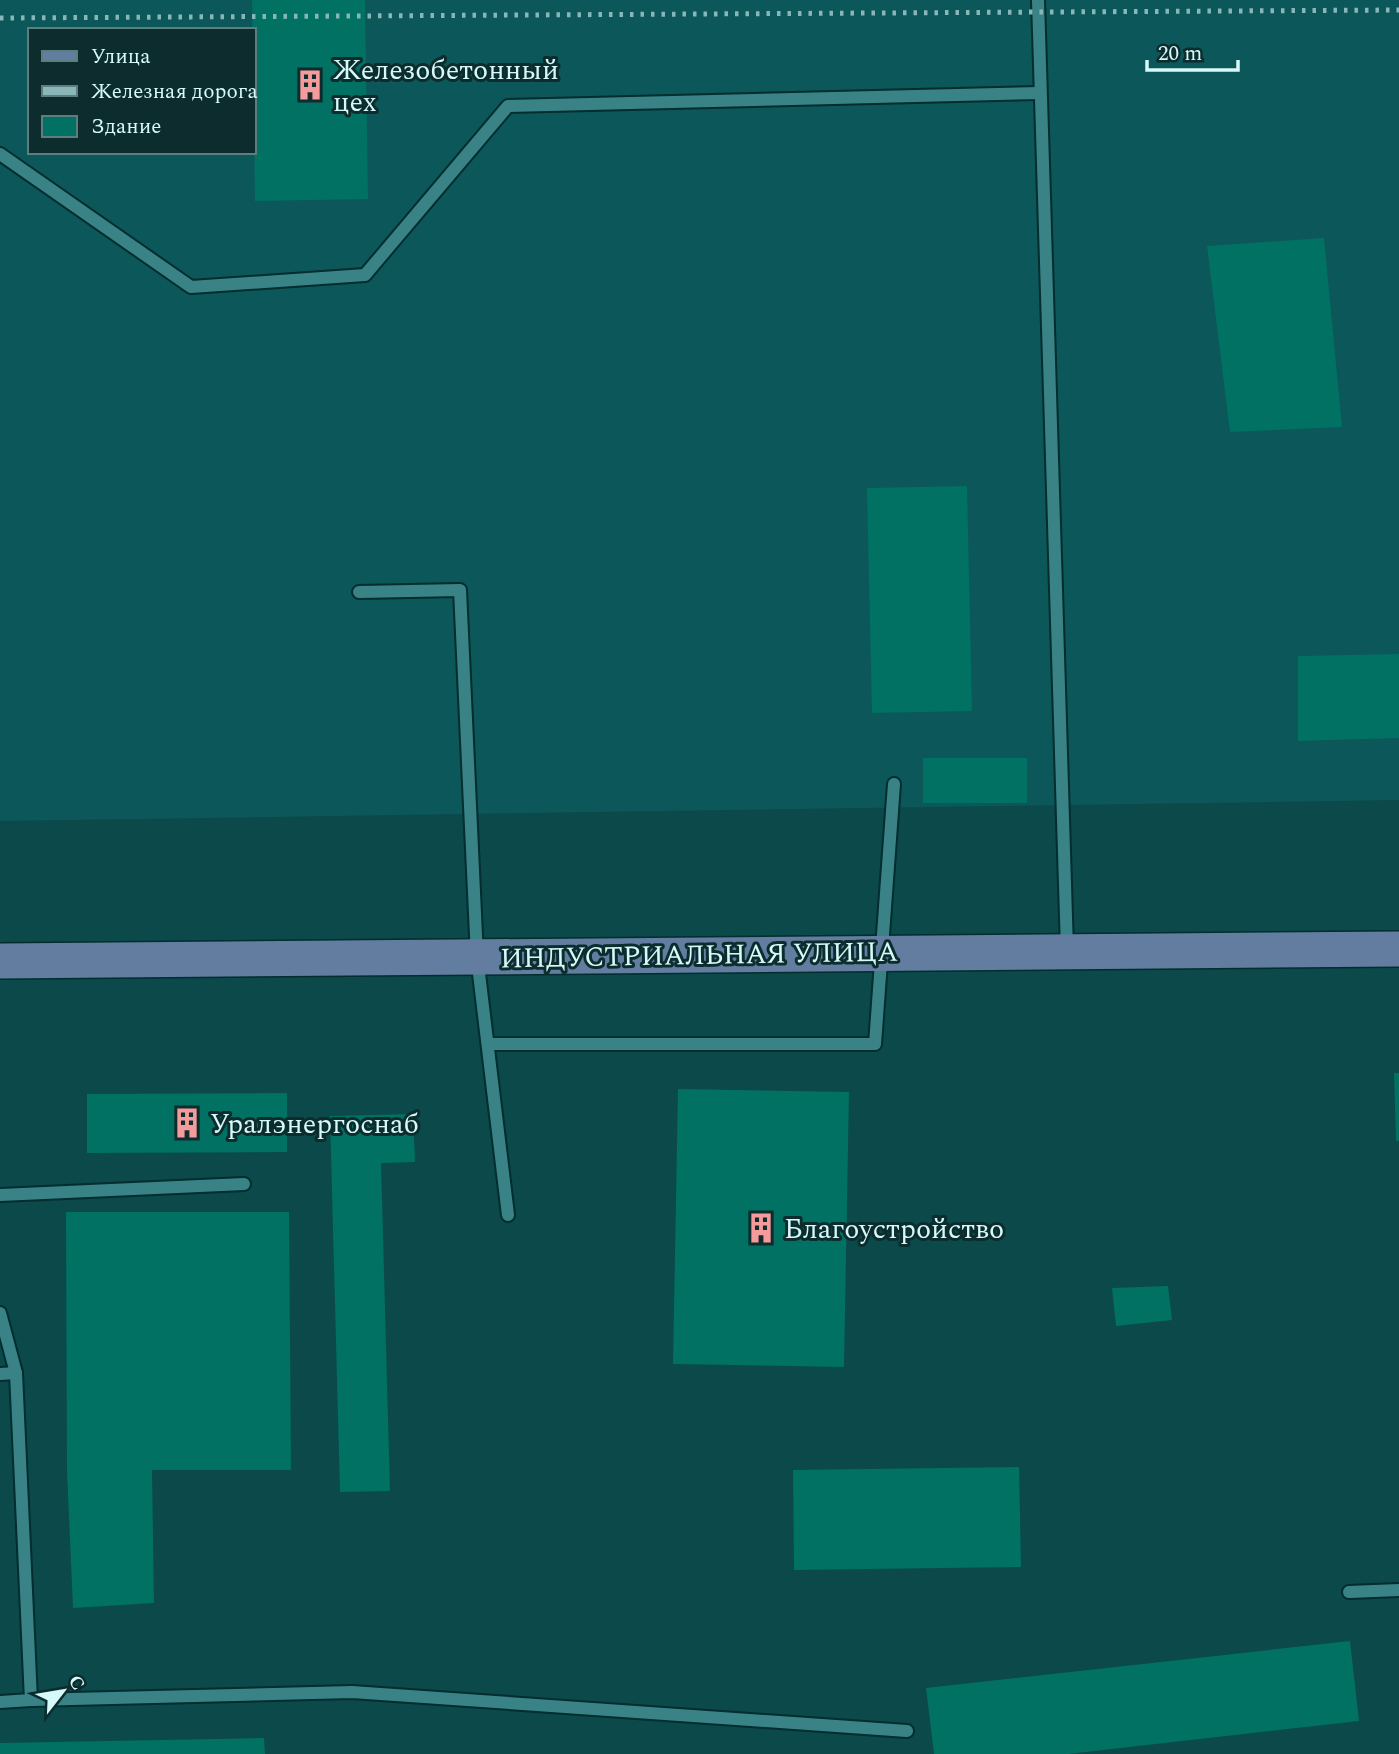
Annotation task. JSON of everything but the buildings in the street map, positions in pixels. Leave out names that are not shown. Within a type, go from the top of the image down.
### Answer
[{"type":"main road","name":"ИНДУСТРИАЛЬНАЯ УЛИЦА","points":[[0,961],[1399,949]]},
{"type":"lane","points":[[1038,0],[1067,951]]},
{"type":"lane","points":[[0,154],[191,287],[365,275],[508,106],[1040,93]]},
{"type":"lane","points":[[359,593],[460,590],[477,957],[508,1215]]},
{"type":"lane","points":[[488,1044],[875,1044],[894,784]]},
{"type":"lane","points":[[0,1195],[244,1184]]},
{"type":"lane","points":[[0,1313],[16,1373],[31,1700]]},
{"type":"lane","points":[[0,1374],[16,1373]]},
{"type":"lane","points":[[1349,1592],[1399,1590]]},
{"type":"lane","points":[[0,1702],[352,1692],[907,1731]]},
{"type":"shaded area","points":[[0,0],[1399,0],[1399,800],[0,821]]},
{"type":"railway","points":[[0,18],[1399,10]]},
{"type":"place","name":"Железобетонный цех","points":[[310,85]]},
{"type":"place","name":"Уралэнергоснаб","points":[[187,1123]]},
{"type":"place","name":"Благоустройство","points":[[761,1228]]}]
